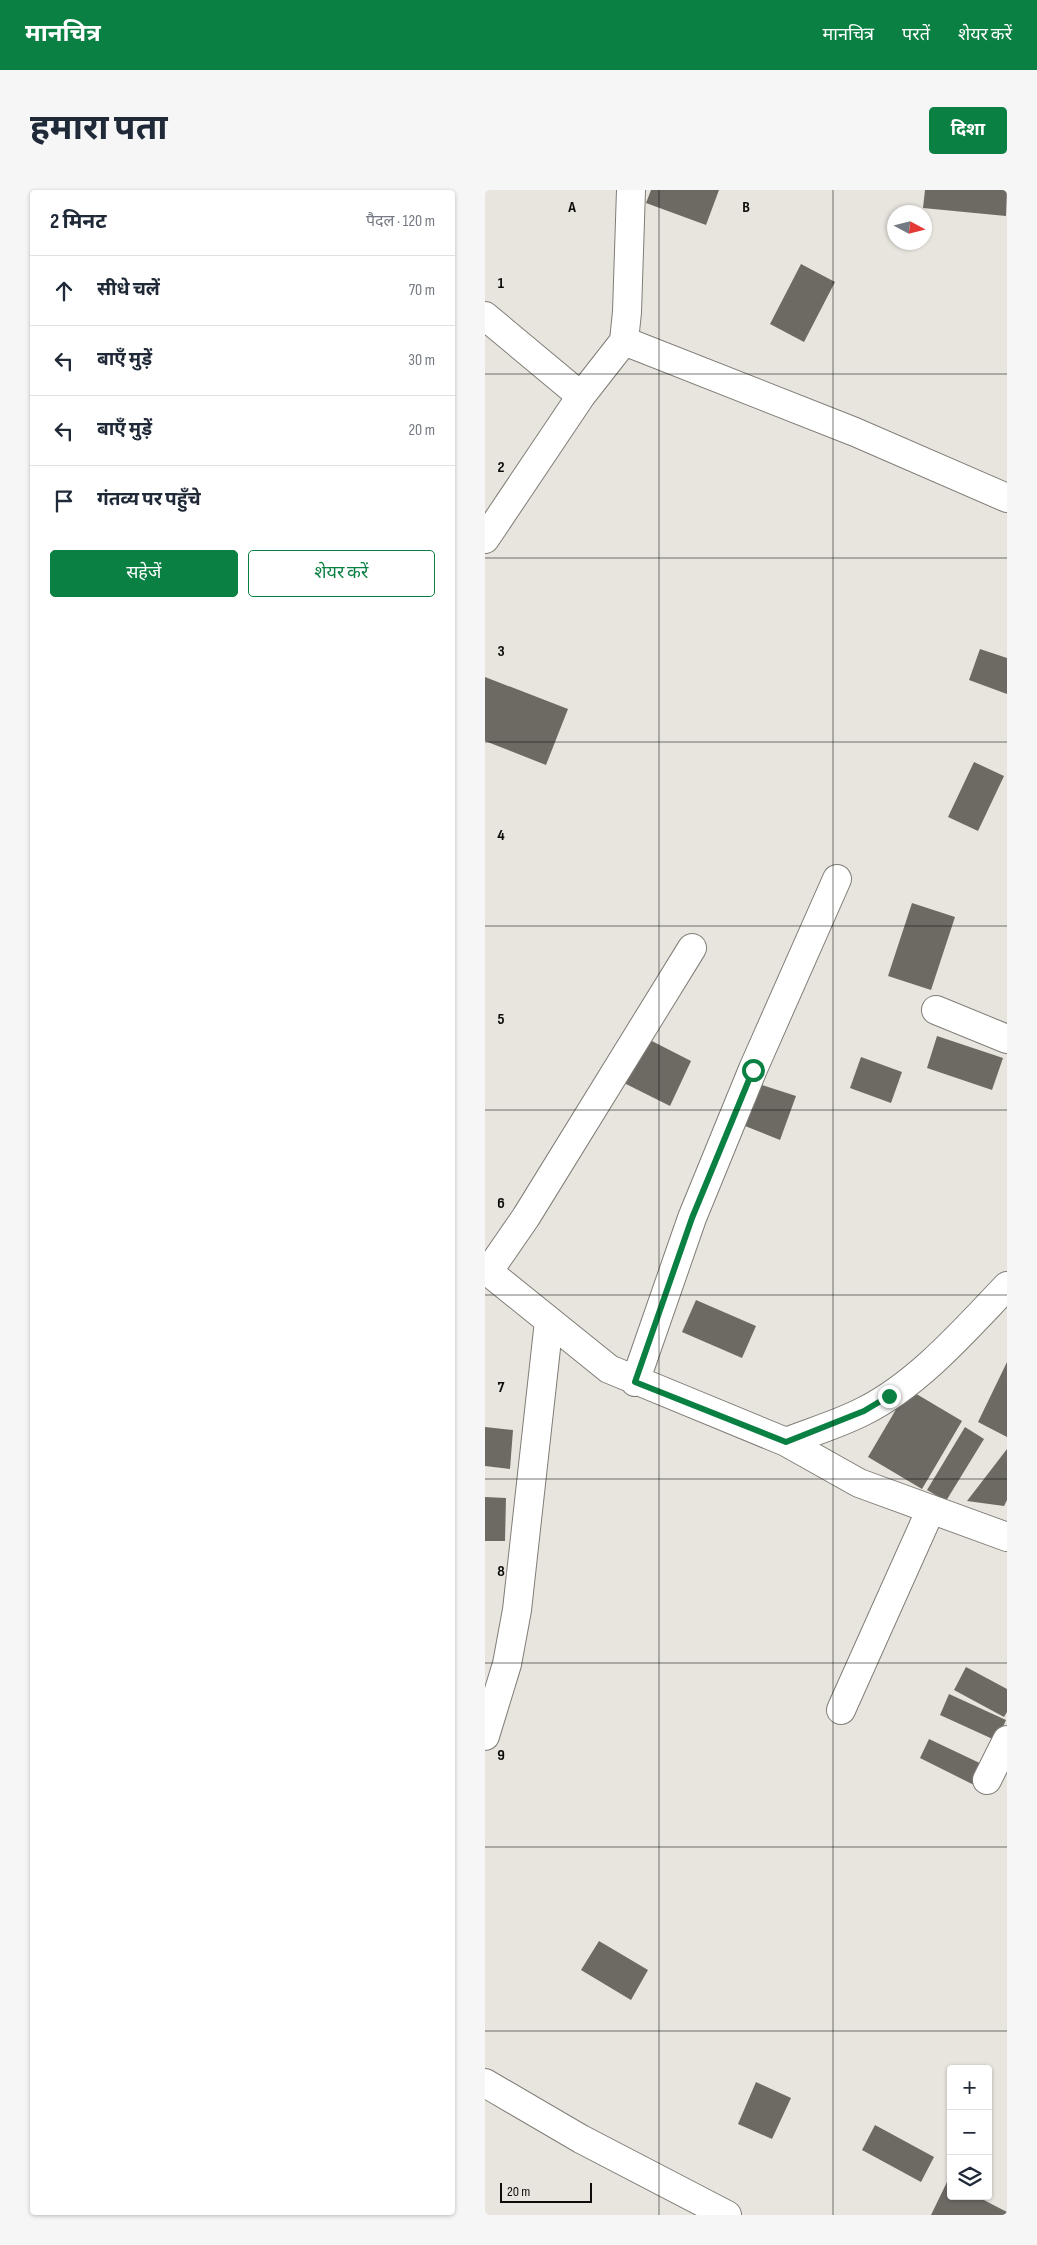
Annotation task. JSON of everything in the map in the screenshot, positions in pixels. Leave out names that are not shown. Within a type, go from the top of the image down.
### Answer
[{"type":"street","points":[[485,539],[581,396],[624,341],[627,312],[629,192]]},
{"type":"street","points":[[485,316],[581,396]]},
{"type":"street","points":[[624,341],[855,432],[1007,498]]},
{"type":"street","points":[[635,1382],[696,1209],[753,1070],[837,879]]},
{"type":"street","points":[[692,948],[526,1217],[487,1271],[609,1369],[635,1382],[786,1442],[859,1483],[1007,1537]]},
{"type":"street","points":[[936,1010],[1007,1039]]},
{"type":"street","points":[[786,1442],[864,1411],[889,1396],[932,1362],[1007,1286]]},
{"type":"street","points":[[485,1736],[507,1664],[517,1610],[549,1320]]},
{"type":"street","points":[[841,1710],[931,1509]]},
{"type":"street","points":[[987,1780],[1007,1740]]},
{"type":"street","points":[[485,2083],[581,2139],[727,2215]]},
{"type":"building","points":[[651,190],[719,190],[706,225],[646,203]]},
{"type":"building","points":[[925,190],[1007,190],[1006,216],[932,209],[932,205],[923,205]]},
{"type":"building","points":[[801,264],[835,282],[804,342],[770,324]]},
{"type":"building","points":[[980,649],[1007,658],[1007,694],[969,680]]},
{"type":"building","points":[[485,677],[568,709],[546,765],[485,741]]},
{"type":"building","points":[[974,762],[1004,776],[978,831],[948,817]]},
{"type":"building","points":[[912,903],[955,917],[931,990],[888,976]]},
{"type":"building","points":[[937,1036],[1003,1058],[992,1090],[927,1068]]},
{"type":"building","points":[[646,1038],[691,1061],[670,1106],[624,1083]]},
{"type":"building","points":[[861,1057],[902,1072],[891,1103],[850,1088]]},
{"type":"building","points":[[753,1082],[796,1096],[780,1140],[740,1124]]},
{"type":"building","points":[[696,1300],[756,1326],[742,1358],[682,1332]]},
{"type":"building","points":[[1007,1362],[1007,1437],[978,1422]]},
{"type":"building","points":[[908,1389],[962,1421],[922,1489],[868,1457]]},
{"type":"building","points":[[485,1427],[513,1430],[510,1469],[485,1466]]},
{"type":"building","points":[[965,1427],[984,1439],[946,1501],[927,1490]]},
{"type":"building","points":[[1007,1449],[1007,1500],[1004,1506],[967,1501]]},
{"type":"building","points":[[485,1497],[506,1498],[505,1541],[485,1541]]},
{"type":"building","points":[[966,1667],[1007,1689],[1007,1712],[1004,1717],[954,1690]]},
{"type":"building","points":[[949,1694],[1006,1720],[997,1741],[940,1715]]},
{"type":"building","points":[[929,1739],[986,1766],[976,1786],[920,1758]]},
{"type":"building","points":[[599,1941],[648,1970],[631,2000],[581,1970]]},
{"type":"building","points":[[756,2082],[791,2098],[772,2139],[738,2124]]},
{"type":"building","points":[[875,2125],[934,2157],[921,2182],[862,2150]]},
{"type":"building","points":[[947,2182],[947,2200],[984,2200],[1007,2212],[1007,2215],[931,2215]]},
{"type":"route","points":[[753,1070],[692,1218],[635,1382],[786,1442],[864,1411],[889,1396]]}]
